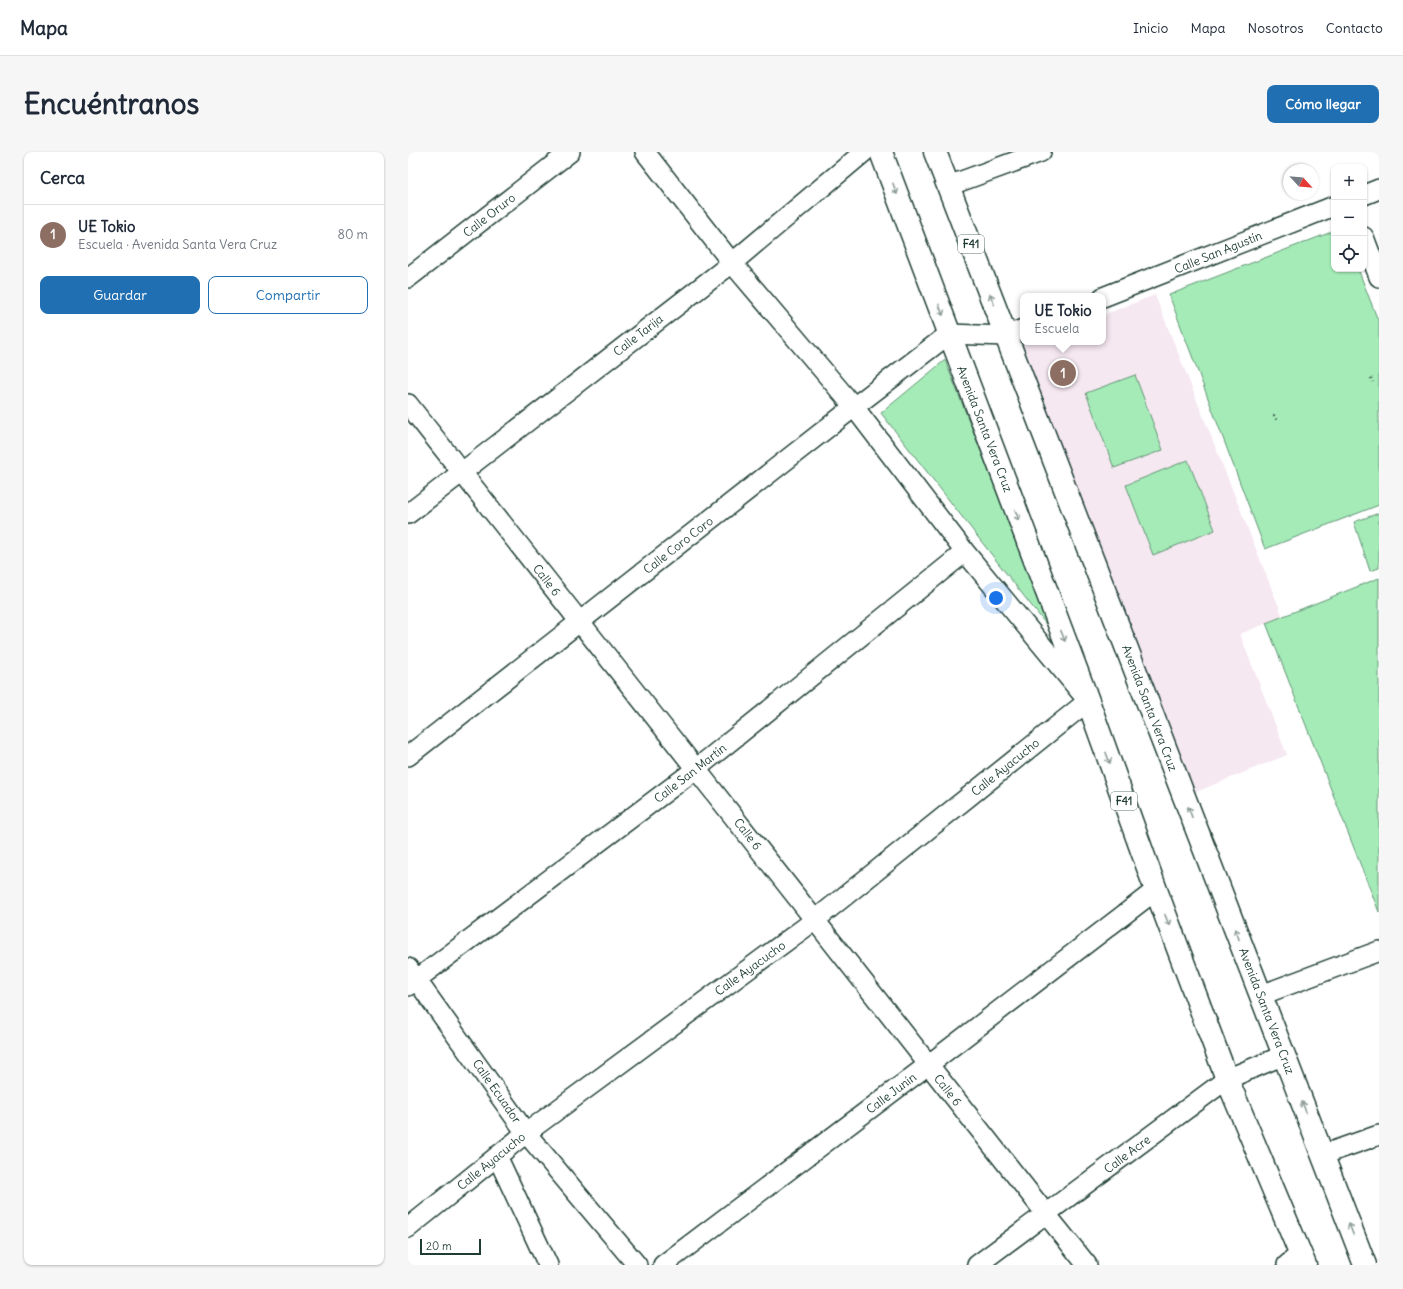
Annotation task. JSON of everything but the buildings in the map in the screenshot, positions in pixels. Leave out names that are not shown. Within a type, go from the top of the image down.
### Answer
[{"type":"main road","name":"Avenida Santa Vera Cruz","points":[[881,152],[1088,701],[1156,890],[1227,1080],[1297,1261]]},
{"type":"main road","name":"Avenida Santa Vera Cruz","points":[[935,152],[948,186],[1014,332],[1261,995],[1365,1265]]},
{"type":"street","name":"Calle Oruro","points":[[408,278],[570,152]]},
{"type":"street","points":[[645,152],[732,263],[854,407],[965,552],[1088,701]]},
{"type":"street","name":"Calle Tarija","points":[[408,514],[732,263],[864,152]]},
{"type":"street","points":[[948,186],[1041,152]]},
{"type":"street","points":[[1367,194],[1379,189]]},
{"type":"street","name":"Calle San Agustín","points":[[1106,297],[1331,207]]},
{"type":"street","points":[[1367,244],[1377,268]]},
{"type":"street","points":[[949,334],[1014,332]]},
{"type":"street","name":"Calle Coro Coro","points":[[408,756],[949,334]]},
{"type":"street","name":"Calle 6","points":[[408,404],[1087,1265]]},
{"type":"street","name":"Calle San Martín","points":[[411,978],[696,769],[965,552]]},
{"type":"street","name":"Calle Ayacucho","points":[[408,1228],[526,1132],[815,920],[1088,701]]},
{"type":"street","name":"Calle Junín","points":[[663,1265],[928,1065],[1156,890]]},
{"type":"street","points":[[1261,995],[1379,951]]},
{"type":"street","name":"Calle Ecuador","points":[[411,978],[526,1132],[637,1265]]},
{"type":"street","name":"Calle Acre","points":[[977,1265],[1227,1080],[1284,1055]]},
{"type":"street","points":[[1322,1155],[1379,1135]]},
{"type":"street","points":[[497,1156],[548,1265]]},
{"type":"path","points":[[1371,378],[1373,382]]},
{"type":"path","points":[[1274,415],[1277,421]]},
{"type":"shaded area","points":[[1155,295],[1283,617],[1240,634],[1287,755],[1191,794],[1021,351],[1023,345],[1106,345],[1106,314]]},
{"type":"green space","points":[[1331,232],[1331,272],[1359,272],[1379,323],[1379,505],[1265,549],[1169,295]]},
{"type":"green space","points":[[945,360],[1052,632],[881,413]]},
{"type":"green space","points":[[1135,375],[1163,450],[1114,468],[1086,393]]},
{"type":"green space","points":[[1188,460],[1215,530],[1153,555],[1126,485]]},
{"type":"green space","points":[[1379,513],[1379,568],[1370,571],[1354,522]]},
{"type":"green space","points":[[1379,578],[1379,912],[1266,623]]},
{"type":"place","name":"UE Tokio","points":[[1063,373]]}]
